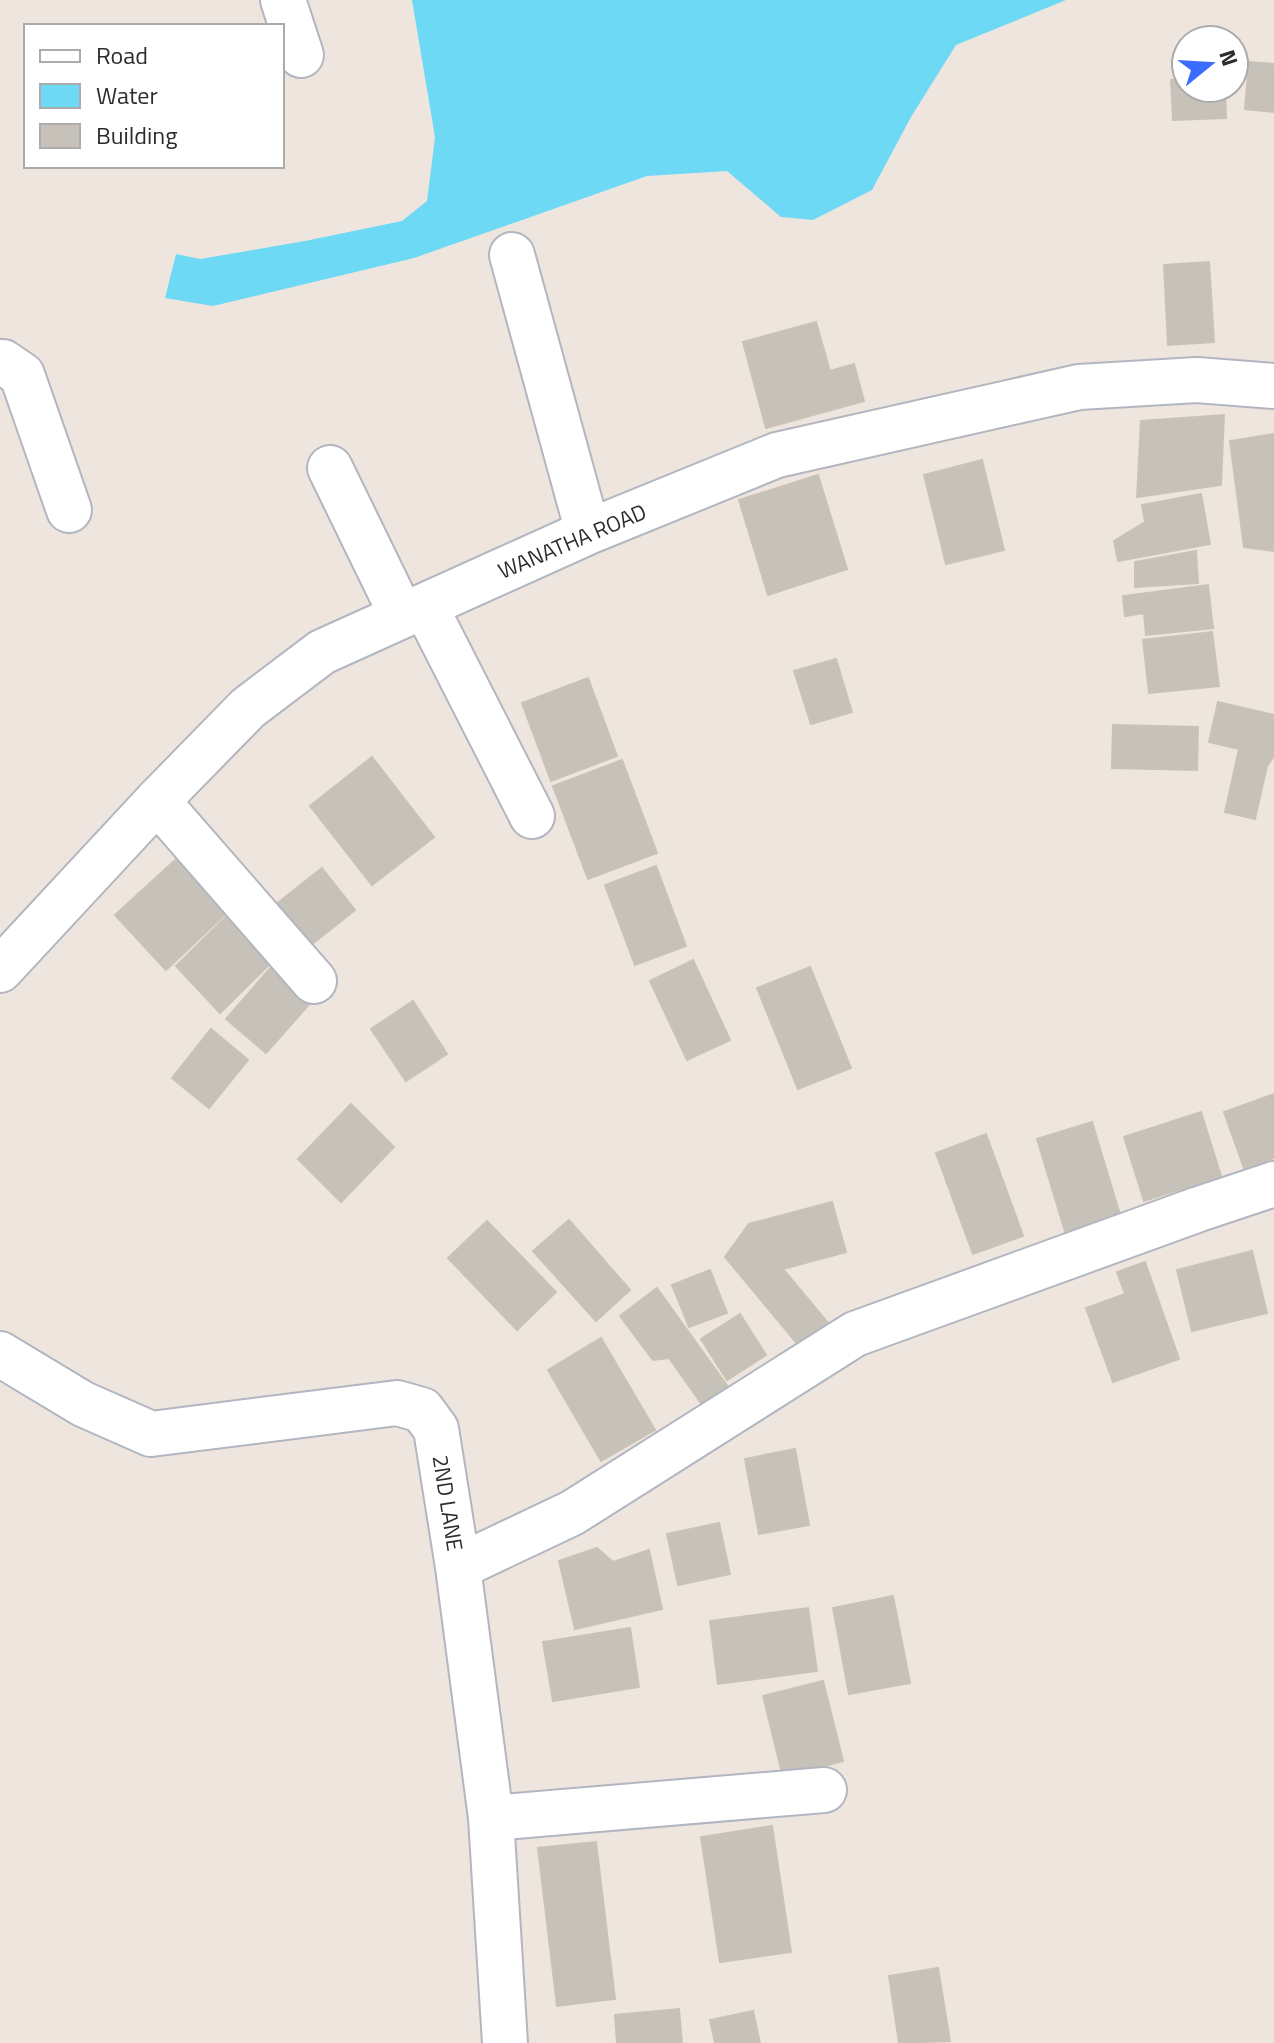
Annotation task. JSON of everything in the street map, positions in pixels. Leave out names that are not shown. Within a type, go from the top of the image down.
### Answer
[{"type":"street","points":[[283,0],[301,55]]},
{"type":"street","points":[[512,255],[588,532]]},
{"type":"street","points":[[0,362],[22,375],[69,510]]},
{"type":"street","name":"WANATHA ROAD","points":[[0,970],[248,708],[322,652],[588,532],[777,455],[1079,387],[1197,380],[1274,386]]},
{"type":"street","points":[[330,468],[532,816]]},
{"type":"street","points":[[157,801],[314,981]]},
{"type":"street","points":[[458,1567],[572,1513],[855,1334],[1274,1184]]},
{"type":"street","name":"2ND LANE","points":[[0,1354],[83,1404],[151,1434],[397,1403],[422,1410],[436,1429],[458,1567],[491,1818],[505,2043]]},
{"type":"street","points":[[491,1818],[824,1790]]},
{"type":"water","points":[[412,0],[1066,0],[956,45],[911,117],[872,190],[813,220],[781,217],[727,171],[647,176],[414,258],[213,306],[165,298],[176,254],[200,259],[402,221],[427,201],[435,137]]},
{"type":"building","points":[[1250,62],[1274,64],[1274,112],[1245,109],[1245,104],[1250,104]]},
{"type":"building","points":[[1172,104],[1226,104],[1226,118],[1173,120]]},
{"type":"building","points":[[1209,262],[1214,342],[1168,345],[1164,265]]},
{"type":"building","points":[[816,322],[830,371],[854,364],[864,401],[766,428],[743,342]]},
{"type":"building","points":[[1224,415],[1221,485],[1137,497],[1141,421]]},
{"type":"building","points":[[1274,434],[1274,551],[1244,547],[1230,441]]},
{"type":"building","points":[[982,460],[1004,550],[946,564],[924,475]]},
{"type":"building","points":[[818,475],[847,569],[768,595],[739,500]]},
{"type":"building","points":[[1201,494],[1210,544],[1118,561],[1114,541],[1145,522],[1142,505]]},
{"type":"building","points":[[1196,551],[1198,583],[1135,587],[1135,562]]},
{"type":"building","points":[[1208,585],[1213,628],[1146,635],[1144,613],[1125,616],[1123,596]]},
{"type":"building","points":[[1212,632],[1219,686],[1149,693],[1143,640]]},
{"type":"building","points":[[836,659],[852,712],[811,724],[794,671]]},
{"type":"building","points":[[588,678],[617,756],[551,781],[522,703]]},
{"type":"building","points":[[1218,702],[1274,715],[1274,756],[1267,766],[1255,819],[1225,812],[1239,749],[1209,742]]},
{"type":"building","points":[[1113,725],[1198,727],[1197,770],[1112,768]]},
{"type":"building","points":[[372,757],[434,837],[372,885],[310,806]]},
{"type":"building","points":[[622,760],[657,853],[588,879],[553,786]]},
{"type":"building","points":[[184,852],[234,906],[166,970],[115,915]]},
{"type":"building","points":[[656,866],[686,946],[635,965],[605,885]]},
{"type":"building","points":[[322,868],[355,910],[307,948],[274,906]]},
{"type":"building","points":[[231,912],[275,959],[220,1013],[176,966]]},
{"type":"building","points":[[693,960],[730,1040],[687,1060],[650,981]]},
{"type":"building","points":[[273,965],[313,1000],[266,1053],[226,1019]]},
{"type":"building","points":[[810,967],[851,1068],[798,1089],[757,988]]},
{"type":"building","points":[[413,1001],[447,1054],[406,1081],[371,1029]]},
{"type":"building","points":[[211,1029],[248,1060],[209,1108],[172,1078]]},
{"type":"building","points":[[1274,1094],[1274,1158],[1244,1168],[1224,1112]]},
{"type":"building","points":[[351,1104],[394,1147],[341,1202],[298,1159]]},
{"type":"building","points":[[1201,1112],[1221,1176],[1144,1201],[1124,1137]]},
{"type":"building","points":[[1092,1122],[1122,1221],[1067,1238],[1037,1139]]},
{"type":"building","points":[[986,1134],[1023,1236],[973,1254],[936,1153]]},
{"type":"building","points":[[832,1202],[846,1252],[783,1269],[828,1323],[800,1347],[725,1257],[749,1224]]},
{"type":"building","points":[[569,1220],[630,1290],[596,1321],[533,1251]]},
{"type":"building","points":[[487,1221],[556,1292],[517,1330],[448,1258]]},
{"type":"building","points":[[1252,1251],[1267,1313],[1192,1331],[1177,1270]]},
{"type":"building","points":[[1145,1262],[1179,1359],[1113,1382],[1086,1308],[1125,1294],[1117,1272]]},
{"type":"building","points":[[710,1270],[727,1313],[689,1327],[672,1285]]},
{"type":"building","points":[[657,1288],[731,1391],[706,1410],[669,1358],[653,1360],[620,1316]]},
{"type":"building","points":[[740,1314],[766,1355],[727,1380],[701,1339]]},
{"type":"building","points":[[601,1338],[655,1430],[601,1461],[548,1370]]},
{"type":"building","points":[[795,1449],[809,1525],[759,1534],[745,1459]]},
{"type":"building","points":[[719,1523],[730,1574],[678,1585],[667,1534]]},
{"type":"building","points":[[597,1548],[613,1562],[649,1550],[662,1609],[575,1629],[559,1561]]},
{"type":"building","points":[[893,1596],[910,1683],[849,1694],[833,1608]]},
{"type":"building","points":[[808,1608],[817,1671],[718,1684],[710,1621]]},
{"type":"building","points":[[630,1628],[639,1687],[553,1701],[543,1642]]},
{"type":"building","points":[[823,1681],[843,1761],[783,1777],[763,1696]]},
{"type":"building","points":[[772,1826],[791,1952],[720,1962],[701,1837]]},
{"type":"building","points":[[596,1842],[615,1999],[557,2006],[538,1848]]},
{"type":"building","points":[[938,1968],[950,2041],[899,2043],[889,1976]]},
{"type":"building","points":[[679,2009],[682,2043],[617,2043],[615,2015]]},
{"type":"building","points":[[753,2011],[760,2043],[715,2043],[710,2020]]}]
